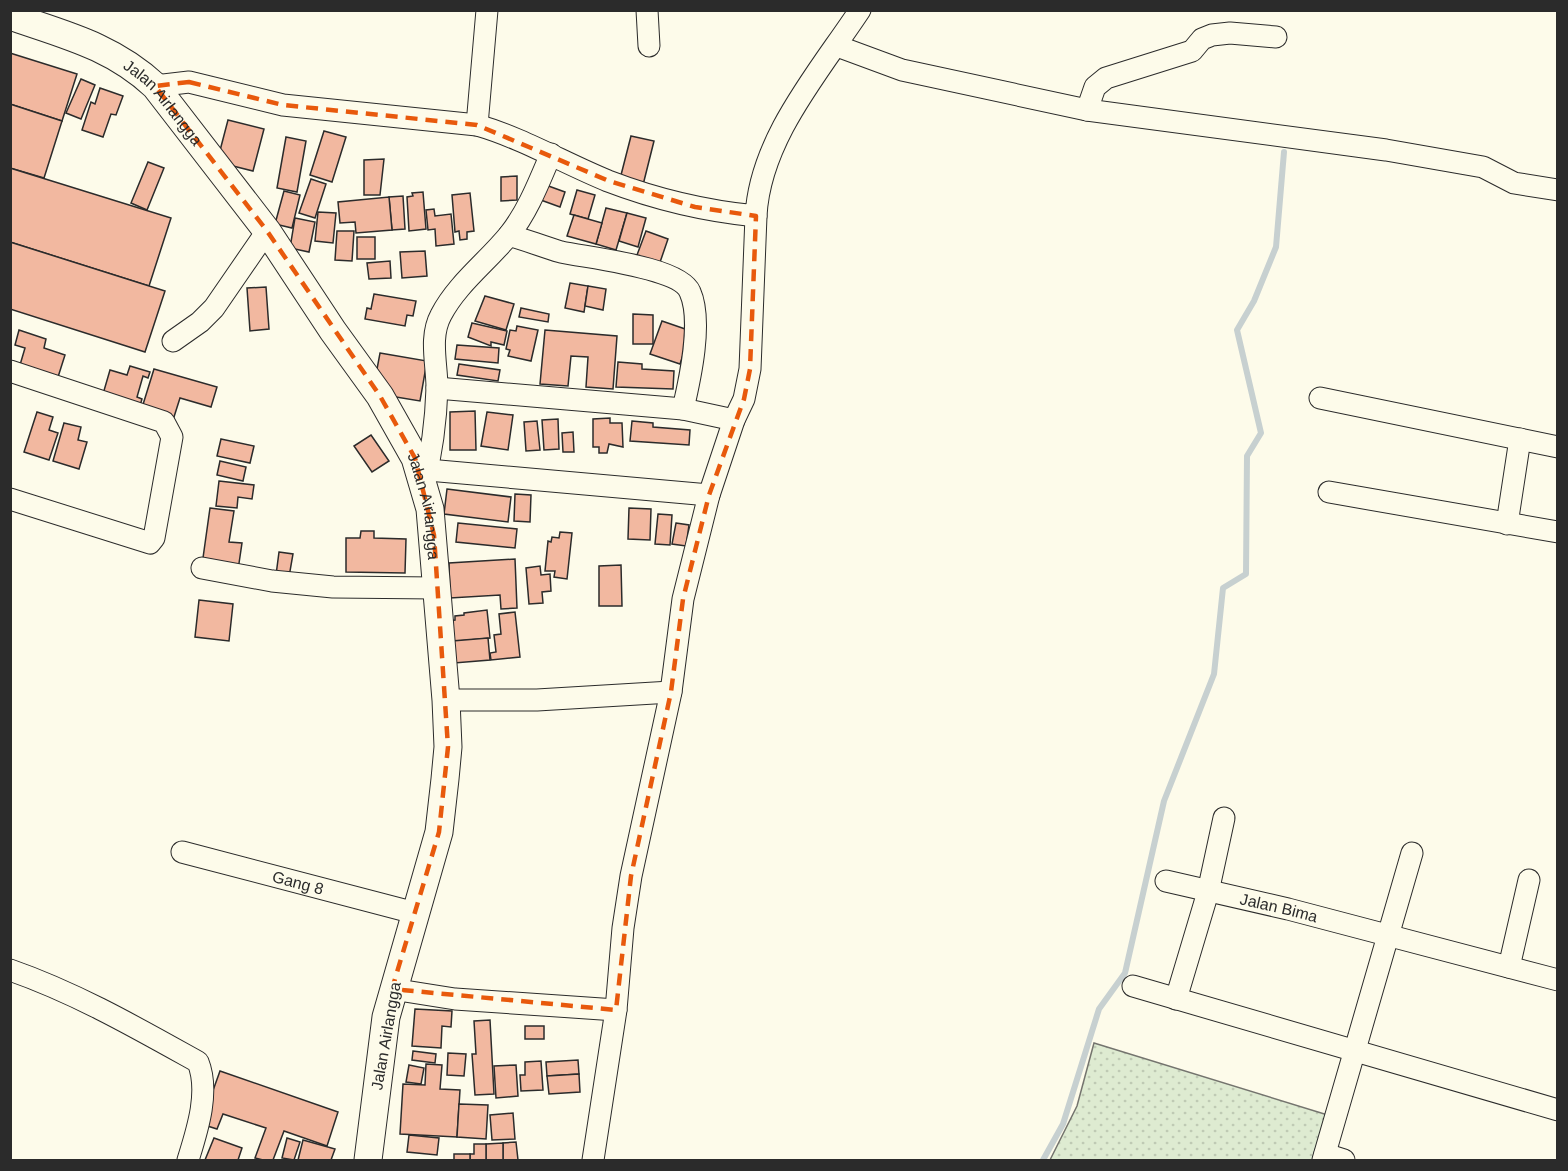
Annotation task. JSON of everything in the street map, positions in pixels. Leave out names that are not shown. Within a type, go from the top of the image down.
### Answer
[{"type":"main road","name":"Jalan Airlangga","points":[[10,16],[115,54],[136,68],[155,86],[267,231],[333,331],[380,396],[426,476],[434,535],[448,747],[439,832],[392,989],[382,1044],[368,1161]]},
{"type":"street","points":[[477,125],[486,10]]},
{"type":"street","points":[[647,10],[649,46]]},
{"type":"street","points":[[593,1161],[616,1010],[623,927],[631,876],[671,692],[683,599],[709,495],[734,420],[744,399],[750,369],[756,216],[763,170],[795,107],[860,10]]},
{"type":"street","points":[[1087,110],[1095,87],[1106,78],[1192,51],[1202,39],[1212,35],[1230,33],[1276,37]]},
{"type":"street","points":[[837,46],[902,70],[1087,110],[1386,150],[1483,167],[1514,183],[1557,190]]},
{"type":"street","points":[[155,86],[189,82],[283,105],[477,125],[551,154],[609,181],[666,200],[712,211],[756,216]]},
{"type":"street","points":[[551,154],[529,205],[509,235],[469,277],[441,316],[435,333],[436,388],[426,476],[709,495]]},
{"type":"street","points":[[172,341],[200,322],[214,308],[267,231]]},
{"type":"street","points":[[509,235],[560,251],[663,273],[684,283],[690,290],[693,300],[694,328],[693,365],[683,410]]},
{"type":"street","points":[[10,371],[164,422],[172,436],[154,538],[150,543],[10,499]]},
{"type":"street","points":[[436,388],[683,410],[734,420]]},
{"type":"street","points":[[1320,398],[1557,447]]},
{"type":"street","points":[[1508,524],[1520,439]]},
{"type":"street","points":[[1329,492],[1557,532]]},
{"type":"street","points":[[202,568],[272,581],[333,587],[436,588]]},
{"type":"street","points":[[446,700],[537,700],[671,692]]},
{"type":"street","points":[[1176,999],[1208,892],[1224,818]]},
{"type":"street","name":"Gang 8","points":[[182,852],[415,913]]},
{"type":"street","points":[[1331,1158],[1356,1052],[1412,853]]},
{"type":"street","points":[[1509,967],[1529,880]]},
{"type":"street","name":"Jalan Bima","points":[[1166,881],[1389,935],[1557,980]]},
{"type":"street","points":[[10,970],[45,982],[93,1005],[198,1062],[202,1080],[202,1104],[188,1161]]},
{"type":"street","points":[[1133,986],[1557,1110]]},
{"type":"street","points":[[392,989],[488,1002],[616,1010]]},
{"type":"highlighted area","points":[[189,82],[283,105],[477,125],[609,181],[695,207],[756,216],[750,369],[744,399],[709,495],[683,599],[671,692],[631,876],[616,1010],[392,989],[439,832],[448,747],[434,535],[415,458],[380,396],[267,231],[155,86]]},
{"type":"green space","points":[[1094,1043],[1331,1116],[1315,1160],[1050,1160],[1077,1106]]},
{"type":"building","points":[[10,53],[77,74],[62,121],[10,104]]},
{"type":"building","points":[[81,79],[95,85],[81,119],[66,113]]},
{"type":"building","points":[[100,88],[123,96],[116,115],[111,114],[103,137],[82,130],[91,102],[95,104]]},
{"type":"building","points":[[10,104],[62,121],[44,178],[10,168]]},
{"type":"building","points":[[228,120],[264,129],[253,171],[217,162]]},
{"type":"building","points":[[324,131],[346,137],[332,182],[310,175]]},
{"type":"building","points":[[631,136],[654,141],[643,185],[620,179]]},
{"type":"building","points":[[286,137],[306,141],[297,192],[277,188]]},
{"type":"building","points":[[384,159],[380,195],[364,195],[364,160]]},
{"type":"building","points":[[148,162],[164,168],[147,210],[131,203]]},
{"type":"building","points":[[10,168],[171,218],[149,286],[10,242]]},
{"type":"building","points":[[517,176],[517,200],[501,201],[501,177]]},
{"type":"building","points":[[311,179],[326,184],[315,218],[299,213]]},
{"type":"building","points":[[543,184],[565,192],[560,207],[538,199]]},
{"type":"building","points":[[577,190],[595,195],[588,219],[570,214]]},
{"type":"building","points":[[284,191],[300,195],[292,228],[275,224]]},
{"type":"building","points":[[423,192],[426,229],[409,231],[407,197],[413,196],[412,193]]},
{"type":"building","points":[[470,193],[474,231],[467,232],[467,239],[460,240],[459,231],[455,232],[452,195]]},
{"type":"building","points":[[403,196],[405,229],[392,230],[389,197]]},
{"type":"building","points":[[389,197],[392,230],[356,233],[355,222],[340,223],[338,202]]},
{"type":"building","points":[[606,208],[627,213],[616,250],[596,244]]},
{"type":"building","points":[[434,209],[435,216],[451,214],[454,244],[436,246],[435,229],[428,230],[426,210]]},
{"type":"building","points":[[318,212],[336,213],[333,243],[315,241]]},
{"type":"building","points":[[627,213],[646,218],[638,247],[619,241]]},
{"type":"building","points":[[574,215],[602,223],[596,244],[567,236]]},
{"type":"building","points":[[295,218],[315,222],[309,252],[290,248]]},
{"type":"building","points":[[337,231],[354,231],[352,261],[335,260]]},
{"type":"building","points":[[646,231],[668,239],[657,271],[634,263]]},
{"type":"building","points":[[357,237],[375,237],[375,259],[357,259]]},
{"type":"building","points":[[10,242],[165,291],[145,352],[10,309]]},
{"type":"building","points":[[425,251],[427,276],[402,278],[400,252]]},
{"type":"building","points":[[390,261],[391,278],[369,279],[367,263]]},
{"type":"building","points":[[570,283],[588,286],[584,312],[565,308]]},
{"type":"building","points":[[588,286],[606,289],[603,310],[585,306]]},
{"type":"building","points":[[266,287],[269,329],[250,331],[247,288]]},
{"type":"building","points":[[374,294],[416,301],[413,316],[407,315],[405,326],[365,319],[367,308],[371,309]]},
{"type":"building","points":[[485,296],[514,304],[506,330],[475,321]]},
{"type":"building","points":[[521,308],[549,314],[548,322],[519,317]]},
{"type":"building","points":[[633,314],[653,315],[653,344],[633,344]]},
{"type":"building","points":[[662,321],[691,331],[680,364],[650,354]]},
{"type":"building","points":[[472,323],[507,331],[504,345],[491,342],[491,346],[468,337]]},
{"type":"building","points":[[517,326],[538,330],[531,361],[508,356],[510,350],[506,349],[510,330],[516,331]]},
{"type":"building","points":[[19,330],[46,339],[44,348],[65,355],[58,377],[20,365],[25,348],[15,345]]},
{"type":"building","points":[[545,330],[617,336],[613,389],[586,387],[588,357],[571,356],[568,386],[540,384]]},
{"type":"building","points":[[457,345],[499,348],[498,363],[455,359]]},
{"type":"building","points":[[380,353],[427,361],[420,401],[384,395],[374,385]]},
{"type":"building","points":[[618,362],[642,364],[642,369],[674,371],[673,389],[616,387]]},
{"type":"building","points":[[459,364],[500,370],[498,381],[457,375]]},
{"type":"building","points":[[130,366],[150,372],[148,378],[143,376],[137,397],[142,399],[138,412],[103,394],[110,370],[127,375]]},
{"type":"building","points":[[154,369],[217,387],[211,407],[180,398],[173,420],[141,411]]},
{"type":"building","points":[[475,411],[476,450],[450,450],[450,412]]},
{"type":"building","points":[[37,412],[53,417],[49,430],[58,433],[49,460],[24,452]]},
{"type":"building","points":[[487,412],[513,415],[508,450],[481,446]]},
{"type":"building","points":[[610,418],[610,423],[622,423],[623,447],[609,444],[607,453],[599,453],[599,447],[593,447],[593,419]]},
{"type":"building","points":[[558,419],[559,449],[544,450],[542,420]]},
{"type":"building","points":[[537,421],[540,450],[526,451],[524,422]]},
{"type":"building","points":[[632,421],[653,423],[653,427],[690,430],[689,445],[630,441]]},
{"type":"building","points":[[64,423],[81,427],[78,440],[87,442],[79,469],[53,461]]},
{"type":"building","points":[[573,432],[574,452],[563,452],[562,433]]},
{"type":"building","points":[[371,435],[389,461],[372,472],[354,446]]},
{"type":"building","points":[[221,439],[254,446],[250,463],[217,456]]},
{"type":"building","points":[[220,461],[246,467],[243,481],[217,475]]},
{"type":"building","points":[[219,481],[254,485],[252,499],[238,497],[237,508],[216,506]]},
{"type":"building","points":[[447,489],[511,497],[508,522],[444,514]]},
{"type":"building","points":[[515,494],[531,495],[530,522],[514,521]]},
{"type":"building","points":[[210,508],[234,511],[229,542],[242,543],[238,570],[202,565]]},
{"type":"building","points":[[629,508],[651,509],[650,540],[628,539]]},
{"type":"building","points":[[658,514],[672,515],[670,545],[655,544]]},
{"type":"building","points":[[458,523],[517,529],[515,548],[456,542]]},
{"type":"building","points":[[676,523],[689,525],[686,546],[672,544]]},
{"type":"building","points":[[361,531],[374,531],[374,538],[406,539],[405,573],[346,572],[346,538],[360,538]]},
{"type":"building","points":[[560,532],[572,533],[567,579],[554,577],[555,571],[545,571],[548,541],[551,542],[552,537],[559,538]]},
{"type":"building","points":[[279,552],[293,554],[289,577],[276,575]]},
{"type":"building","points":[[515,559],[517,608],[501,609],[500,595],[450,598],[449,563]]},
{"type":"building","points":[[621,565],[622,606],[599,606],[599,566]]},
{"type":"building","points":[[540,566],[541,575],[550,574],[551,591],[542,592],[543,603],[529,604],[526,568]]},
{"type":"building","points":[[199,600],[233,604],[229,641],[195,637]]},
{"type":"building","points":[[487,610],[490,638],[448,642],[446,621],[455,620],[455,616],[464,615],[464,613]]},
{"type":"building","points":[[515,612],[520,657],[491,660],[490,653],[496,652],[494,635],[501,634],[499,614]]},
{"type":"building","points":[[488,638],[490,660],[454,663],[452,641]]},
{"type":"building","points":[[415,1009],[452,1011],[451,1027],[442,1026],[441,1048],[412,1046]]},
{"type":"building","points":[[490,1020],[494,1094],[475,1095],[472,1054],[476,1054],[474,1021]]},
{"type":"building","points":[[525,1026],[544,1026],[544,1039],[525,1039]]},
{"type":"building","points":[[413,1051],[436,1054],[435,1063],[412,1060]]},
{"type":"building","points":[[448,1053],[466,1054],[464,1076],[447,1075]]},
{"type":"building","points":[[578,1060],[579,1074],[547,1076],[546,1062]]},
{"type":"building","points":[[541,1061],[543,1090],[521,1091],[520,1075],[525,1075],[525,1062]]},
{"type":"building","points":[[426,1064],[442,1065],[440,1089],[460,1090],[457,1137],[400,1134],[403,1084],[425,1085]]},
{"type":"building","points":[[409,1065],[424,1068],[421,1084],[406,1082]]},
{"type":"building","points":[[516,1065],[518,1096],[496,1098],[494,1066]]},
{"type":"building","points":[[220,1071],[338,1112],[327,1146],[284,1131],[273,1160],[263,1160],[255,1158],[266,1128],[223,1114],[217,1129],[201,1124]]},
{"type":"building","points":[[579,1074],[580,1092],[549,1094],[547,1076]]},
{"type":"building","points":[[459,1104],[488,1105],[486,1139],[457,1137]]},
{"type":"building","points":[[513,1113],[515,1139],[492,1140],[490,1115]]},
{"type":"building","points":[[409,1135],[439,1138],[437,1155],[407,1152]]},
{"type":"building","points":[[214,1138],[242,1148],[238,1160],[205,1160]]},
{"type":"building","points":[[287,1138],[300,1142],[294,1160],[282,1158]]},
{"type":"building","points":[[303,1140],[335,1149],[331,1160],[298,1160]]},
{"type":"building","points":[[516,1142],[518,1160],[503,1160],[503,1143]]},
{"type":"building","points":[[503,1143],[503,1160],[486,1160],[486,1144]]},
{"type":"building","points":[[474,1144],[486,1144],[486,1160],[470,1160],[470,1154],[474,1154]]},
{"type":"building","points":[[454,1154],[470,1154],[470,1160],[454,1160]]},
{"type":"waterway","points":[[1043,1160],[1063,1124],[1099,1009],[1125,973],[1164,801],[1214,674],[1223,588],[1246,574],[1247,456],[1261,433],[1237,330],[1254,301],[1276,247],[1284,152]]}]
